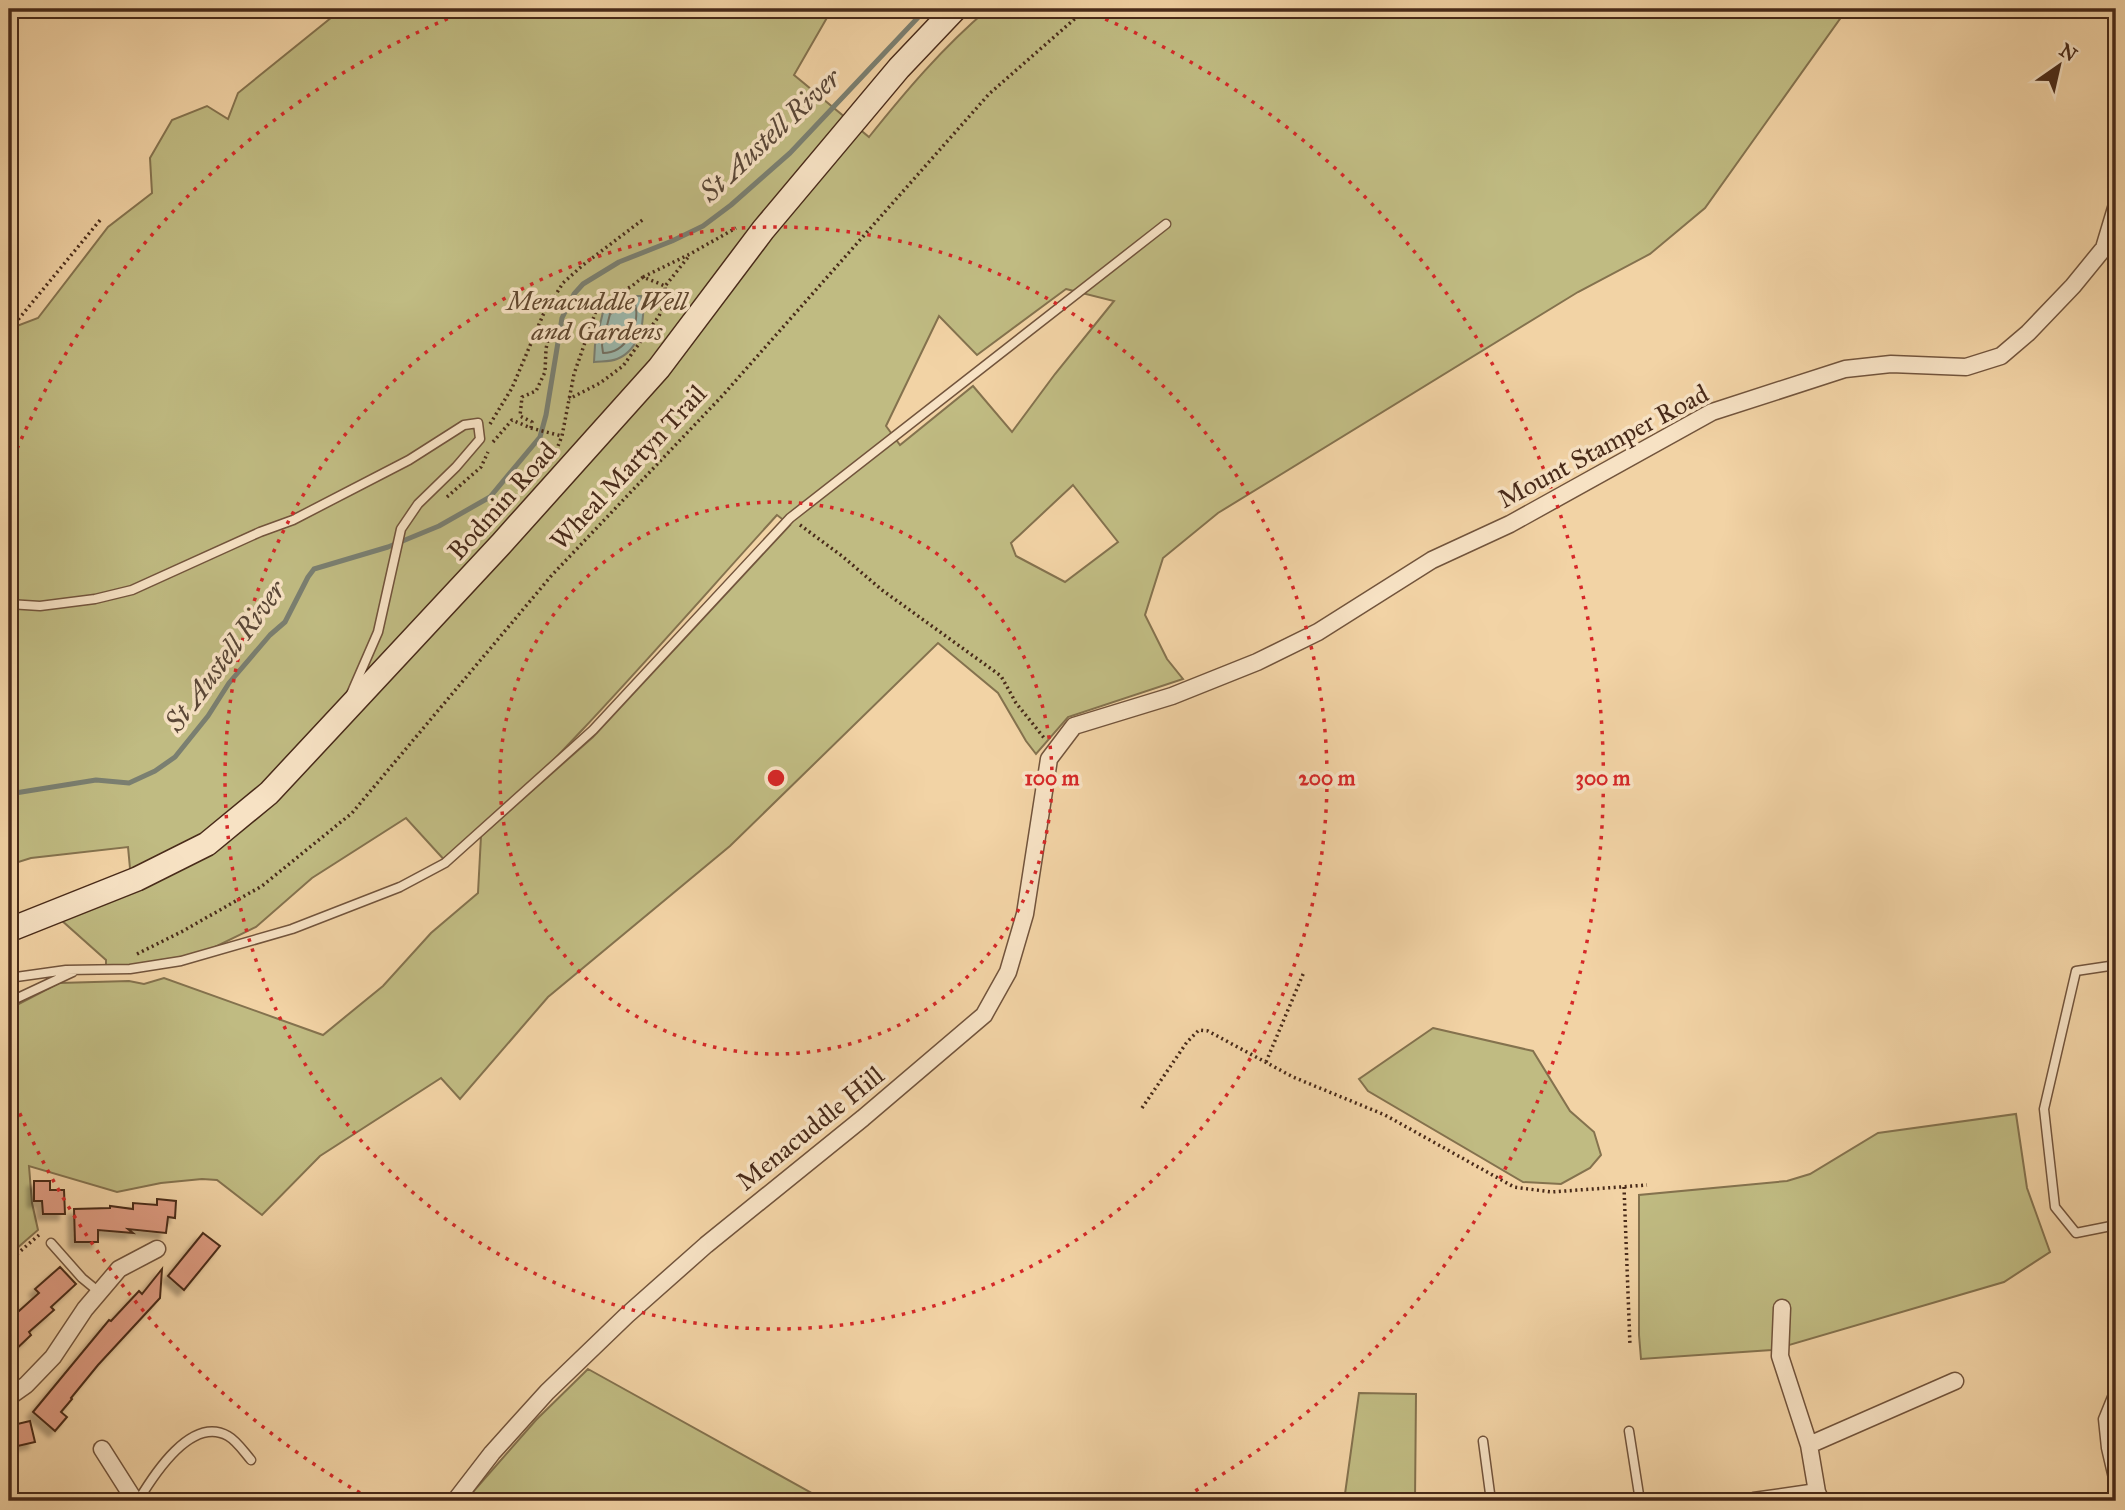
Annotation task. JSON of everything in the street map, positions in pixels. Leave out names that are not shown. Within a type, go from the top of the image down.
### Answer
[{"type":"main road","name":"Bodmin Road","points":[[9,930],[137,879],[207,844],[269,793],[502,543],[659,368],[763,230],[899,68],[955,9]]},
{"type":"street","name":"Mount Stamper Road","points":[[1074,726],[1172,696],[1257,662],[1318,632],[1433,559],[1510,524],[1712,412],[1845,369],[1891,364],[1966,367],[2001,356],[2074,286],[2104,248],[2116,208]]},
{"type":"street","name":"Menacuddle Hill","points":[[455,1501],[492,1453],[547,1391],[627,1315],[706,1245],[863,1118],[984,1015],[1008,972],[1022,926],[1049,759],[1074,726]]},
{"type":"street","points":[[9,1397],[26,1385],[53,1357],[85,1308],[119,1269],[157,1250]]},
{"type":"street","points":[[1754,1501],[1819,1497],[1809,1446],[1780,1356],[1782,1308]]},
{"type":"street","points":[[1809,1446],[1955,1381]]},
{"type":"street","points":[[102,1449],[136,1501]]},
{"type":"lane","points":[[9,978],[66,970],[130,969],[181,961],[292,929],[400,887],[445,863],[593,730],[790,518],[1166,224]]},
{"type":"lane","points":[[9,604],[40,606],[95,599],[132,590],[293,520],[409,460],[464,425],[478,423],[480,439],[418,504],[401,529],[378,632],[341,716]]},
{"type":"lane","points":[[2116,965],[2076,971],[2044,1109],[2055,1207],[2076,1233],[2116,1225]]},
{"type":"lane","points":[[9,1002],[76,970]]},
{"type":"lane","points":[[51,1242],[82,1278],[99,1292]]},
{"type":"lane","points":[[2116,1387],[2104,1419],[2106,1448],[2116,1491]]},
{"type":"lane","points":[[1629,1431],[1640,1501]]},
{"type":"lane","points":[[136,1501],[172,1453],[206,1432],[219,1432],[231,1438],[251,1460]]},
{"type":"lane","points":[[1483,1441],[1491,1501]]},
{"type":"path","name":"Wheal Martyn Trail","points":[[183,931],[262,886],[352,813],[552,575],[723,395],[989,94],[1086,9]]},
{"type":"path","points":[[480,439],[512,388],[544,314],[563,283],[645,218]]},
{"type":"path","points":[[9,325],[17,321],[101,219]]},
{"type":"path","points":[[536,429],[562,436],[574,374],[598,305],[643,277],[736,228]]},
{"type":"path","points":[[569,399],[600,383],[623,366],[659,316],[666,300],[666,286],[690,254]]},
{"type":"path","points":[[643,277],[666,286]]},
{"type":"path","points":[[531,428],[532,422],[520,416],[523,397],[536,391],[545,372],[550,330]]},
{"type":"path","points":[[790,518],[842,556],[882,590],[1001,676],[1016,703],[1040,734],[1056,749]]},
{"type":"path","points":[[1266,1062],[1304,972]]},
{"type":"path","points":[[1142,1108],[1187,1042],[1199,1030],[1208,1031],[1293,1077],[1385,1115],[1514,1187],[1551,1192],[1647,1185]]},
{"type":"path","points":[[1624,1187],[1630,1346]]},
{"type":"path","points":[[9,1246],[17,1254],[39,1235]]},
{"type":"green space","name":"Menacuddle Well and Gardens","points":[[342,9],[832,9],[794,75],[869,137],[925,70],[988,9],[1847,9],[1705,208],[1650,254],[1578,292],[1218,513],[1163,558],[1145,615],[1167,659],[1183,679],[1068,717],[1036,754],[998,693],[938,643],[730,846],[548,997],[460,1099],[441,1078],[320,1156],[262,1215],[217,1180],[161,1183],[117,1192],[29,1166],[32,1203],[38,1230],[16,1249],[9,1240],[9,1009],[59,983],[129,981],[144,984],[164,978],[323,1035],[383,986],[431,933],[478,893],[481,836],[593,737],[790,525],[777,515],[575,737],[448,864],[406,818],[312,878],[256,927],[178,965],[106,973],[106,960],[51,911],[131,879],[128,847],[31,858],[9,865],[9,329],[38,318],[108,227],[152,193],[150,158],[172,120],[207,106],[228,119],[238,93]],"holes":[[[1066,289],[1114,301],[1012,432],[973,386],[900,445],[886,426],[939,316],[977,355]],[[1073,485],[1118,542],[1065,582],[1016,556],[1011,543]]]},
{"type":"green space","points":[[1433,1028],[1533,1051],[1570,1111],[1594,1132],[1601,1155],[1590,1168],[1561,1184],[1523,1182],[1368,1091],[1359,1079]]},
{"type":"green space","points":[[2016,1114],[2027,1188],[2050,1252],[2004,1282],[1772,1350],[1641,1359],[1639,1195],[1787,1181],[1810,1174],[1878,1133]]},
{"type":"green space","points":[[588,1369],[826,1501],[465,1501],[536,1420]]},
{"type":"green space","points":[[1359,1393],[1416,1394],[1415,1501],[1344,1501]]},
{"type":"water","points":[[630,296],[641,296],[643,305],[642,323],[636,341],[625,355],[617,359],[594,362],[595,345],[604,308]]},
{"type":"building","points":[[34,1181],[50,1181],[50,1190],[64,1190],[65,1214],[43,1214],[42,1201],[34,1201]]},
{"type":"building","points":[[157,1199],[176,1201],[175,1218],[168,1217],[166,1233],[128,1229],[133,1233],[98,1230],[98,1242],[75,1242],[74,1209],[110,1206],[133,1209],[133,1203],[157,1205]]},
{"type":"building","points":[[203,1233],[220,1246],[184,1290],[168,1276]]},
{"type":"building","points":[[60,1267],[76,1284],[51,1307],[54,1310],[29,1332],[31,1335],[9,1356],[9,1320],[39,1293],[35,1289]]},
{"type":"building","points":[[162,1269],[160,1298],[71,1398],[61,1412],[67,1417],[55,1431],[33,1412],[109,1320],[111,1321],[139,1291],[142,1294]]},
{"type":"building","points":[[30,1421],[35,1442],[9,1448],[9,1426]]},
{"type":"waterway","name":"St Austell River","points":[[9,794],[96,780],[129,783],[155,771],[175,757],[208,716],[229,683],[270,635],[285,622],[314,569],[388,547],[439,526],[490,497],[540,437],[562,318],[574,294],[583,284],[619,262],[703,226],[731,205],[790,153],[926,9]]}]
